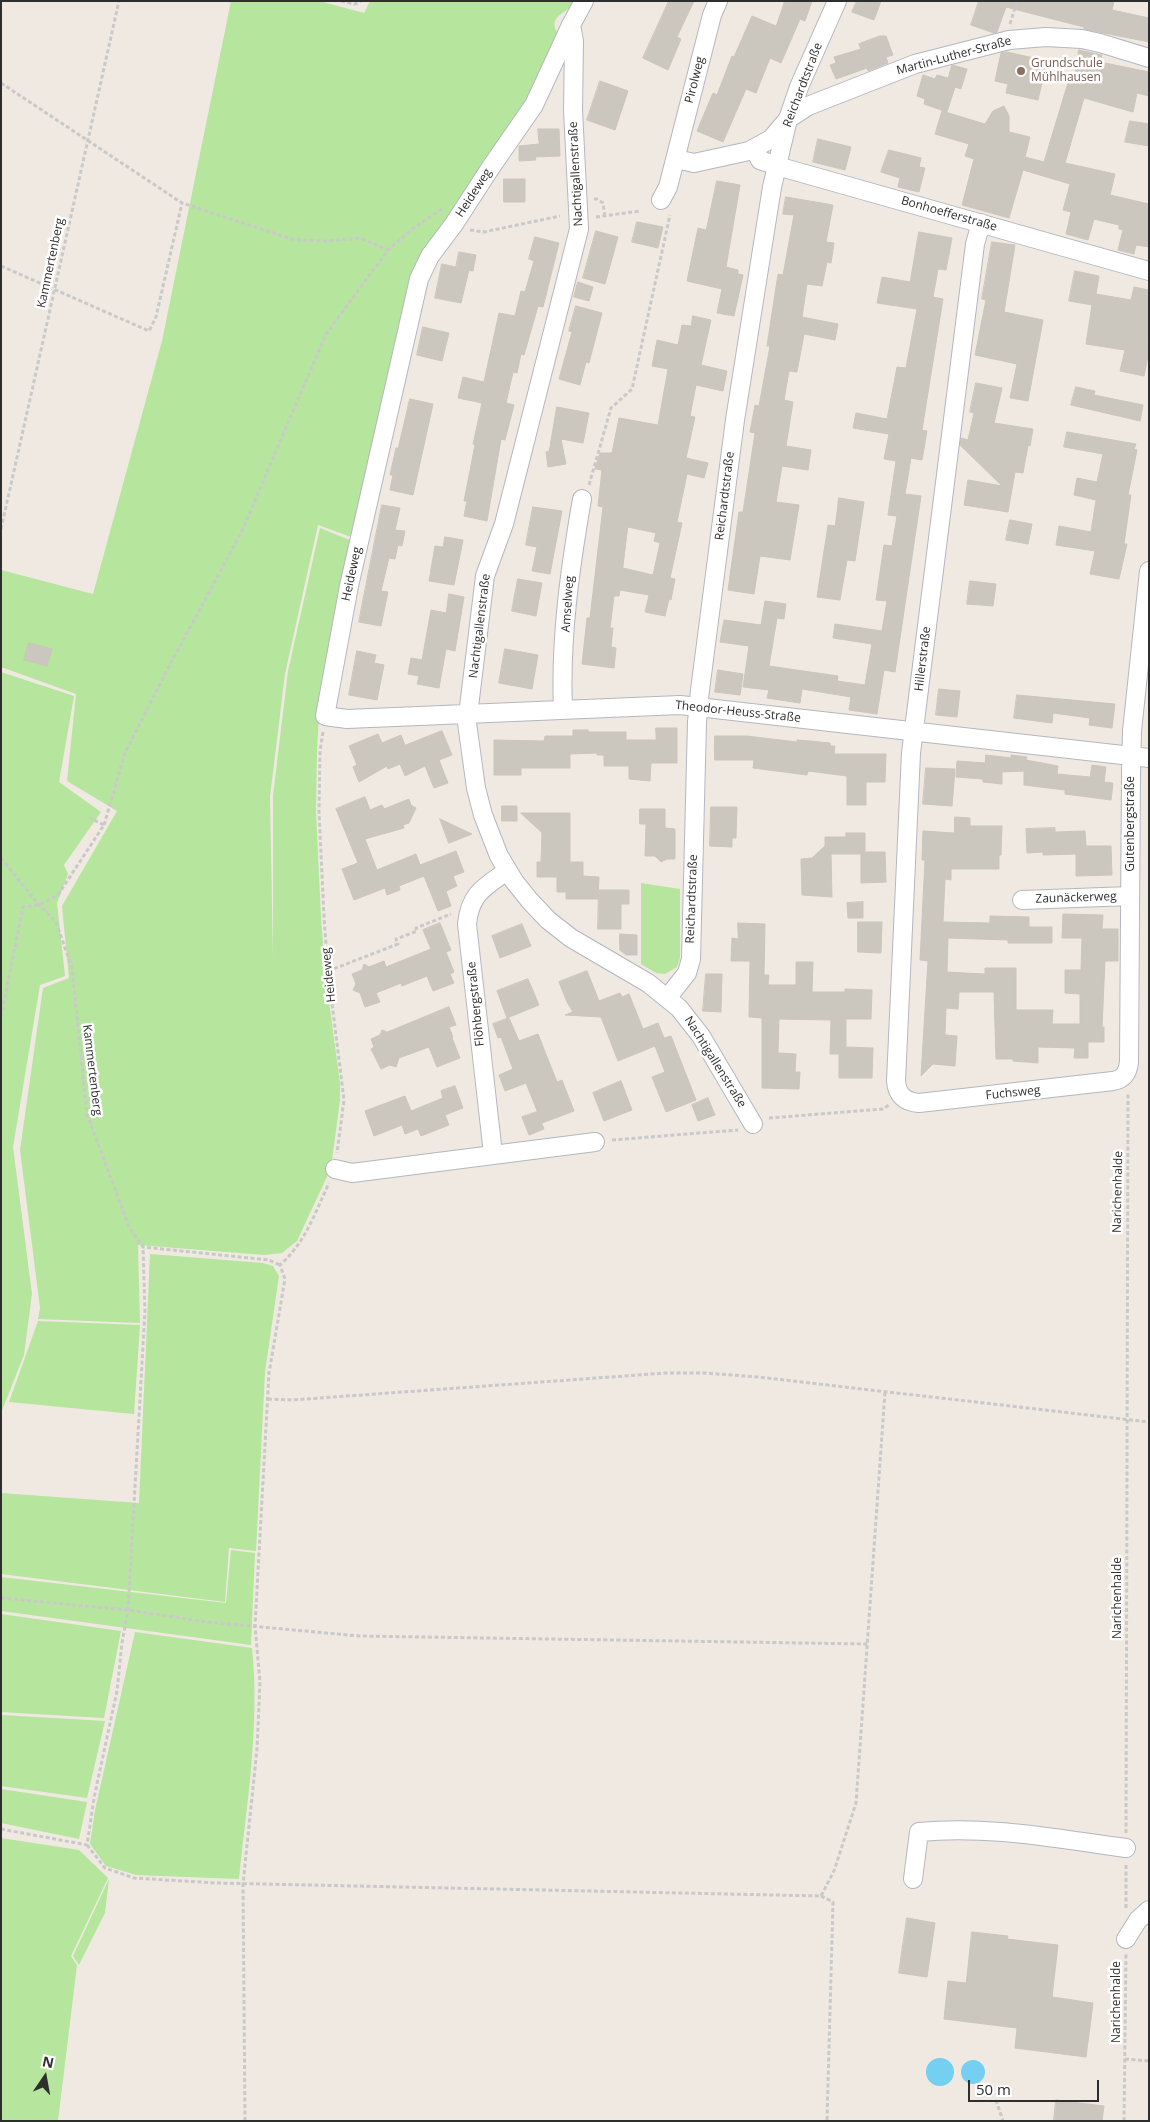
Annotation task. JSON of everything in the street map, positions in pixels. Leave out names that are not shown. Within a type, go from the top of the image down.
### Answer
[{"type":"street","points":[[571,25],[584,1]]},
{"type":"street","name":"Pirolweg","points":[[676,159],[712,15],[718,1]]},
{"type":"street","name":"Reichardtstraße","points":[[668,997],[687,974],[691,959],[698,706],[735,420],[777,166],[788,119],[799,87],[837,1]]},
{"type":"street","name":"Nachtigallenstraße","points":[[571,25],[574,41],[573,110],[580,229],[504,524],[485,576],[469,714],[469,733],[482,815],[488,833],[508,871],[530,901],[560,930],[583,946],[648,983],[668,997],[690,1020],[752,1124]]},
{"type":"street","name":"Heideweg","points":[[325,716],[349,586],[419,279],[430,256],[454,224],[534,105],[571,25]]},
{"type":"street","name":"Martin-Luther-Straße","points":[[676,159],[694,163],[755,149],[776,134],[788,119],[808,106],[915,64],[1009,40],[1046,37],[1082,39],[1149,58]]},
{"type":"street","name":"Bonhoefferstraße","points":[[755,149],[760,160],[777,166],[1149,271]]},
{"type":"street","points":[[661,200],[666,192],[676,159]]},
{"type":"street","name":"Hillerstraße","points":[[902,1097],[898,1092],[896,1081],[914,731],[975,244],[981,223]]},
{"type":"street","name":"Amselweg","points":[[563,709],[562,686],[570,571],[582,499]]},
{"type":"street","name":"Gutenbergstraße","points":[[1124,1076],[1129,1069],[1130,1062],[1130,896],[1140,757],[1132,731],[1149,571]]},
{"type":"street","name":"Theodor-Heuss-Straße","points":[[325,716],[347,719],[680,704],[1140,757]]},
{"type":"street","points":[[468,913],[479,892],[508,871]]},
{"type":"street","name":"Zaunäckerweg","points":[[1022,900],[1130,896]]},
{"type":"street","name":"Flöhbergstraße","points":[[468,913],[467,924],[493,1154]]},
{"type":"street","name":"Fuchsweg","points":[[902,1097],[913,1103],[919,1103],[1113,1081],[1124,1076]]},
{"type":"street","points":[[335,1169],[352,1173],[595,1142]]},
{"type":"street","points":[[913,1879],[919,1832],[951,1829],[1013,1834],[1126,1848]]},
{"type":"street","points":[[1126,1939],[1138,1920],[1149,1910]]},
{"type":"path","name":"Kammertenberg","points":[[1,529],[119,1]]},
{"type":"path","points":[[341,1],[355,4],[361,1]]},
{"type":"path","points":[[1014,10],[1017,1]]},
{"type":"path","points":[[1,83],[182,203],[295,240],[326,241],[360,238],[388,250]]},
{"type":"path","points":[[582,499],[588,489],[611,408],[632,388],[671,209],[661,200]]},
{"type":"path","points":[[1,266],[149,331],[156,317],[182,203]]},
{"type":"path","points":[[1,1017],[23,907],[39,905],[58,894],[104,824],[125,753],[242,531],[326,334],[388,250],[412,229],[449,204]]},
{"type":"path","points":[[591,218],[640,211]]},
{"type":"path","points":[[484,232],[560,216]]},
{"type":"path","name":"Heideweg","points":[[280,1265],[294,1252],[304,1237],[335,1169],[344,1100],[328,971],[319,812],[320,751],[325,716]]},
{"type":"path","points":[[90,818],[104,824]]},
{"type":"path","name":"Kammertenberg","points":[[1,858],[39,905],[56,922],[72,968],[87,1114],[129,1227],[143,1247]]},
{"type":"path","points":[[328,971],[398,944],[396,939],[417,931],[416,928],[459,911],[468,913]]},
{"type":"path","name":"Narichenhalde","points":[[1124,1076],[1128,1079],[1126,1912]]},
{"type":"path","points":[[87,1845],[94,1798],[117,1691],[122,1643],[128,1610],[145,1311],[143,1247],[269,1260],[280,1265],[284,1279],[269,1373],[255,1626],[260,1682],[257,1749],[243,1884],[245,2121]]},
{"type":"path","points":[[268,1399],[292,1400],[686,1372],[749,1376],[1149,1422]]},
{"type":"path","points":[[821,1896],[834,1871],[856,1803],[885,1392]]},
{"type":"path","points":[[1,1598],[359,1636],[867,1644]]},
{"type":"path","points":[[1,1829],[87,1845],[105,1868],[134,1878],[243,1884],[821,1896],[833,1902],[827,2121]]},
{"type":"path","name":"Narichenhalde","points":[[1124,2121],[1126,1939]]},
{"type":"path","points":[[1125,2059],[1149,2061]]},
{"type":"path","points":[[996,2100],[1003,2121]]},
{"type":"green space","points":[[231,1],[319,1],[364,13],[370,1],[578,1],[556,19],[555,29],[559,35],[532,103],[420,260],[354,538],[318,525],[285,674],[270,797],[273,959],[273,796],[288,671],[320,528],[352,541],[319,715],[317,751],[316,812],[321,917],[325,972],[340,1083],[340,1100],[331,1168],[297,1241],[282,1253],[264,1255],[138,1245],[140,1323],[38,1319],[40,1308],[20,1150],[43,988],[69,978],[62,906],[117,811],[67,781],[76,694],[1,667],[1,570],[93,594],[162,341]]},
{"type":"green space","points":[[1,672],[74,696],[59,782],[101,812],[64,865],[68,874],[57,903],[65,976],[40,985],[13,1147],[32,1294],[24,1355],[1,1413]]},
{"type":"green space","points":[[641,883],[680,889],[680,958],[677,967],[665,974],[656,973],[641,964]]},
{"type":"green space","points":[[150,1254],[263,1263],[273,1266],[279,1276],[265,1372],[256,1551],[229,1548],[225,1602],[1,1574],[1,1493],[139,1503]]},
{"type":"green space","points":[[38,1321],[140,1325],[134,1414],[9,1402]]},
{"type":"green space","points":[[231,1550],[255,1553],[251,1645],[1,1611],[1,1577],[226,1603]]},
{"type":"green space","points":[[1,1614],[121,1631],[104,1718],[1,1712]]},
{"type":"green space","points":[[135,1632],[252,1648],[254,1735],[239,1879],[136,1875],[106,1866],[90,1844],[95,1810]]},
{"type":"green space","points":[[1,1715],[105,1721],[87,1798],[1,1786]]},
{"type":"green space","points":[[1,1789],[87,1802],[79,1839],[1,1823]]},
{"type":"green space","points":[[1,1838],[79,1850],[108,1878],[71,1956],[77,1965],[58,2121],[1,2121]]},
{"type":"green space","points":[[109,1879],[105,1913],[79,1965],[73,1956]]},
{"type":"water","points":[[940,2058],[950,2062],[954,2072],[950,2082],[940,2086],[930,2082],[926,2072],[930,2062]]},
{"type":"water","points":[[973,2060],[982,2063],[985,2072],[982,2081],[973,2084],[964,2081],[961,2072],[964,2063]]},
{"type":"building","points":[[669,1],[694,1],[677,37],[681,39],[668,70],[643,58]]},
{"type":"building","points":[[785,1],[812,1],[805,21],[800,19],[781,63],[770,58],[756,93],[746,89],[723,142],[697,131],[713,93],[717,95],[732,56],[734,57],[752,16],[776,26]]},
{"type":"building","points":[[857,1],[881,1],[874,20],[852,12]]},
{"type":"building","points":[[979,1],[1114,1],[1112,10],[1149,18],[1149,42],[1084,29],[1084,27],[1006,7],[997,32],[994,33],[971,25]]},
{"type":"building","points":[[880,36],[886,36],[893,55],[886,57],[888,63],[868,71],[867,68],[836,79],[830,65],[836,63],[834,57],[861,49],[859,44]]},
{"type":"building","points":[[1079,50],[1102,55],[1100,62],[1149,72],[1149,96],[1137,93],[1133,112],[1084,98],[1065,163],[1115,174],[1110,195],[1149,204],[1149,247],[1136,245],[1134,254],[1118,250],[1123,230],[1119,229],[1119,225],[1094,219],[1088,240],[1066,234],[1071,212],[1063,210],[1070,184],[1023,170],[1009,218],[962,205],[974,159],[965,156],[969,144],[935,134],[942,111],[985,124],[993,111],[1004,106],[1009,116],[1009,132],[1030,137],[1025,157],[1044,162],[1070,76],[1074,77]]},
{"type":"building","name":"Grundschule Mühlhausen","points":[[1007,52],[1047,61],[1038,100],[1006,93],[1008,84],[995,81],[1001,53]]},
{"type":"building","points":[[952,65],[967,69],[961,89],[955,87],[947,112],[924,104],[925,99],[917,96],[923,75],[935,79],[937,75],[948,78]]},
{"type":"building","points":[[600,81],[628,91],[615,130],[587,120]]},
{"type":"building","points":[[1130,121],[1149,124],[1149,146],[1125,142]]},
{"type":"building","points":[[538,129],[559,129],[560,156],[535,157],[536,160],[519,161],[519,146],[539,144]]},
{"type":"building","points":[[818,139],[851,147],[845,170],[813,162]]},
{"type":"building","points":[[889,150],[921,158],[919,167],[925,168],[919,192],[898,187],[900,178],[881,172]]},
{"type":"building","points":[[504,179],[525,179],[525,202],[504,202]]},
{"type":"building","points":[[717,181],[740,185],[726,267],[738,270],[738,274],[743,275],[734,316],[717,313],[722,289],[687,281],[698,228],[706,230]]},
{"type":"building","points":[[786,197],[833,205],[826,242],[834,243],[831,263],[827,262],[822,286],[807,284],[802,317],[838,324],[835,340],[804,334],[797,372],[789,371],[784,400],[793,402],[786,446],[811,450],[808,470],[782,466],[776,502],[799,505],[790,560],[760,556],[754,594],[728,590],[739,512],[743,512],[755,433],[750,432],[755,405],[759,406],[770,346],[767,346],[778,274],[783,275],[794,215],[783,214]]},
{"type":"building","points":[[637,222],[663,227],[658,248],[632,242]]},
{"type":"building","points":[[596,231],[618,237],[605,284],[583,278]]},
{"type":"building","points":[[919,232],[952,238],[946,270],[938,269],[933,297],[943,299],[922,430],[927,431],[922,460],[911,458],[905,494],[921,496],[895,672],[884,670],[877,714],[849,710],[851,697],[802,689],[800,703],[767,698],[769,690],[743,687],[749,646],[720,642],[724,620],[761,625],[765,601],[786,604],[784,619],[777,618],[769,666],[838,676],[837,681],[865,685],[872,644],[833,638],[835,624],[882,631],[887,601],[876,600],[884,545],[892,546],[897,516],[888,515],[896,461],[884,459],[889,434],[853,428],[856,413],[887,419],[897,367],[906,368],[917,309],[877,303],[882,277],[910,282]]},
{"type":"building","points":[[535,237],[559,243],[543,307],[538,306],[524,355],[521,354],[517,373],[513,372],[506,403],[514,405],[505,440],[501,439],[487,521],[464,516],[467,501],[464,501],[475,445],[473,444],[482,403],[458,398],[463,377],[484,382],[499,313],[515,316],[521,291],[525,292],[534,261],[529,259]]},
{"type":"building","points":[[992,242],[1015,245],[1004,312],[1043,320],[1028,401],[1010,398],[1017,364],[975,355],[986,300],[982,299]]},
{"type":"building","points":[[459,252],[476,255],[473,271],[456,268]]},
{"type":"building","points":[[442,264],[469,270],[461,303],[435,298]]},
{"type":"building","points":[[1075,271],[1099,276],[1096,294],[1131,300],[1134,287],[1149,290],[1147,341],[1149,341],[1149,351],[1144,376],[1120,371],[1125,350],[1086,344],[1092,305],[1069,301]]},
{"type":"building","points":[[578,282],[593,287],[589,301],[574,297]]},
{"type":"building","points":[[576,306],[602,313],[589,363],[586,362],[580,385],[559,379],[572,332],[569,331]]},
{"type":"building","points":[[693,316],[711,320],[701,365],[727,371],[723,391],[696,385],[690,416],[695,417],[686,458],[708,463],[704,478],[687,474],[677,522],[682,523],[670,578],[675,579],[671,600],[669,599],[665,616],[645,612],[649,595],[620,590],[619,596],[614,596],[610,628],[613,628],[611,647],[616,648],[614,668],[582,664],[587,618],[590,618],[603,507],[598,506],[602,470],[595,469],[600,453],[612,453],[619,418],[658,425],[668,369],[652,366],[657,340],[678,345],[682,325],[691,326]],"holes":[[[628,527],[656,533],[654,541],[660,543],[653,575],[623,568]]]},
{"type":"building","points":[[423,327],[449,333],[442,361],[417,355]]},
{"type":"building","points":[[976,383],[1002,388],[994,423],[1033,429],[1023,473],[1015,472],[1008,512],[964,505],[968,480],[1002,486],[960,445],[961,438],[968,440],[974,413],[970,412]]},
{"type":"building","points":[[1076,387],[1095,391],[1094,395],[1143,405],[1140,421],[1071,405]]},
{"type":"building","points":[[410,399],[433,404],[413,495],[390,490],[393,475],[390,475]]},
{"type":"building","points":[[557,407],[589,413],[583,443],[561,439],[566,464],[548,467],[546,452],[549,451]]},
{"type":"building","points":[[1067,432],[1136,444],[1134,449],[1137,450],[1128,495],[1131,495],[1124,544],[1127,544],[1119,579],[1090,574],[1095,551],[1056,545],[1059,526],[1091,532],[1096,500],[1074,495],[1077,478],[1097,482],[1103,454],[1064,447]]},
{"type":"building","points":[[839,498],[864,502],[855,561],[847,560],[840,600],[817,597],[828,525],[835,526]]},
{"type":"building","points":[[382,505],[400,508],[395,530],[405,531],[402,546],[398,545],[395,559],[389,558],[381,591],[388,592],[381,626],[359,622]]},
{"type":"building","points":[[533,507],[562,511],[550,574],[532,571],[537,547],[526,545]]},
{"type":"building","points":[[1010,520],[1032,524],[1028,544],[1006,540]]},
{"type":"building","points":[[445,537],[463,540],[454,585],[429,581],[435,546],[443,547]]},
{"type":"building","points":[[518,579],[542,583],[536,616],[512,611]]},
{"type":"building","points":[[970,581],[996,584],[993,606],[967,604]]},
{"type":"building","points":[[449,594],[464,597],[455,651],[446,649],[439,688],[417,684],[419,676],[408,674],[411,658],[422,660],[431,610],[446,613]]},
{"type":"building","points":[[29,643],[52,649],[47,666],[24,660]]},
{"type":"building","points":[[505,649],[538,655],[532,689],[499,683]]},
{"type":"building","points":[[357,651],[376,655],[374,663],[384,665],[377,700],[349,695]]},
{"type":"building","points":[[718,670],[743,674],[740,695],[715,692]]},
{"type":"building","points":[[939,689],[960,691],[957,717],[936,715]]},
{"type":"building","points":[[1017,695],[1115,704],[1112,728],[1089,725],[1090,718],[1053,713],[1052,723],[1014,718]]},
{"type":"building","points":[[656,728],[677,728],[677,763],[651,763],[650,781],[629,779],[629,766],[604,766],[604,755],[597,755],[597,753],[570,754],[570,768],[521,768],[521,775],[494,775],[494,740],[544,741],[545,736],[573,736],[573,730],[588,730],[588,732],[626,732],[626,740],[656,740]]},
{"type":"building","points":[[442,731],[452,755],[439,760],[448,783],[434,788],[425,766],[405,776],[400,764],[388,769],[387,766],[359,782],[353,767],[357,765],[349,746],[378,734],[382,743],[401,735],[405,745]]},
{"type":"building","points":[[715,736],[747,736],[797,742],[797,740],[830,743],[830,746],[835,746],[834,754],[886,754],[885,782],[866,782],[866,805],[847,805],[847,776],[808,771],[807,775],[753,768],[754,760],[715,760]]},
{"type":"building","points":[[986,755],[1011,758],[1011,755],[1027,757],[1026,760],[1058,766],[1057,774],[1090,777],[1092,765],[1106,767],[1104,782],[1113,783],[1111,800],[1065,794],[1065,790],[1024,785],[1024,771],[1002,772],[1002,784],[983,782],[983,779],[956,777],[957,761],[985,763]]},
{"type":"building","points":[[926,768],[955,769],[952,806],[923,804]]},
{"type":"building","points":[[365,797],[370,810],[382,805],[384,809],[409,799],[411,805],[416,808],[409,823],[403,825],[404,828],[365,839],[377,870],[416,854],[420,865],[456,851],[464,872],[453,876],[457,886],[446,891],[451,906],[438,911],[424,876],[399,886],[400,890],[387,895],[385,888],[354,900],[342,869],[358,863],[336,809]]},
{"type":"building","points":[[502,806],[517,806],[517,821],[502,821]]},
{"type":"building","points":[[711,807],[737,807],[736,838],[732,838],[732,847],[710,846]]},
{"type":"building","points":[[640,809],[665,809],[665,828],[675,829],[675,859],[667,859],[661,862],[655,856],[645,856],[646,824],[640,824]]},
{"type":"building","points":[[521,813],[570,813],[570,862],[583,862],[583,876],[599,877],[598,899],[566,899],[566,892],[557,892],[557,877],[537,877],[537,862],[541,862],[542,833]]},
{"type":"building","points":[[955,817],[970,818],[970,826],[1002,826],[1001,855],[999,855],[999,869],[951,869],[951,880],[945,879],[943,922],[990,923],[990,916],[1029,917],[1029,927],[1052,927],[1052,943],[1008,943],[1008,940],[948,938],[947,972],[985,974],[985,968],[1016,968],[1016,1010],[1053,1010],[1052,1024],[1080,1024],[1080,994],[1065,993],[1065,970],[1081,970],[1082,938],[1062,938],[1063,914],[1103,915],[1102,929],[1118,929],[1118,961],[1105,961],[1102,1027],[1104,1027],[1104,1042],[1088,1042],[1088,1058],[1074,1058],[1075,1048],[1038,1047],[1038,1063],[1013,1061],[1013,1059],[996,1059],[994,992],[959,992],[958,1009],[946,1008],[945,1035],[957,1036],[955,1066],[933,1064],[921,1076],[928,961],[920,960],[925,860],[922,860],[923,831],[954,833]]},
{"type":"building","points":[[440,819],[472,834],[449,843]]},
{"type":"building","points":[[1055,828],[1055,832],[1085,831],[1086,846],[1111,846],[1112,875],[1076,876],[1076,854],[1043,855],[1043,852],[1027,853],[1026,829]]},
{"type":"building","points":[[846,833],[865,833],[865,852],[885,852],[886,882],[861,883],[861,854],[831,854],[832,897],[802,895],[801,859],[812,858],[825,846],[825,837],[846,837]]},
{"type":"building","points":[[599,890],[629,890],[629,904],[621,904],[621,929],[598,929]]},
{"type":"building","points":[[863,902],[863,918],[848,918],[847,903]]},
{"type":"building","points":[[858,922],[882,922],[881,953],[858,952]]},
{"type":"building","points":[[440,923],[451,950],[446,952],[454,972],[450,974],[454,983],[433,991],[427,976],[402,986],[401,983],[376,993],[380,1002],[365,1007],[360,993],[353,990],[356,984],[352,974],[362,970],[364,964],[369,967],[384,961],[386,967],[431,949],[423,930]]},
{"type":"building","points":[[738,923],[765,924],[764,975],[769,975],[768,985],[796,985],[796,962],[813,962],[812,992],[845,992],[845,989],[872,990],[871,1019],[846,1019],[846,1047],[873,1048],[872,1078],[839,1078],[839,1054],[830,1054],[831,1020],[779,1019],[778,1053],[796,1054],[795,1072],[800,1072],[799,1089],[762,1088],[762,1018],[749,1017],[750,961],[731,961],[732,938],[738,939]]},
{"type":"building","points":[[522,924],[531,946],[500,958],[492,936]]},
{"type":"building","points":[[620,934],[637,935],[637,955],[626,955],[620,950]]},
{"type":"building","points":[[587,971],[599,1001],[620,993],[622,997],[629,994],[643,1029],[658,1023],[664,1038],[671,1036],[696,1100],[666,1112],[652,1077],[665,1072],[655,1046],[618,1061],[601,1017],[565,1015],[573,1012],[559,982]]},
{"type":"building","points":[[706,974],[722,974],[721,1012],[703,1011]]},
{"type":"building","points":[[528,979],[539,1005],[507,1018],[497,991]]},
{"type":"building","points":[[449,1007],[456,1025],[449,1027],[460,1058],[437,1067],[429,1047],[399,1058],[396,1067],[390,1065],[381,1069],[371,1049],[374,1047],[371,1039],[380,1035],[382,1030],[387,1032]]},
{"type":"building","points":[[509,1018],[519,1041],[538,1034],[557,1082],[562,1080],[574,1111],[542,1123],[526,1083],[505,1091],[499,1075],[513,1069],[501,1037],[498,1038],[493,1024]]},
{"type":"building","points":[[621,1081],[632,1110],[604,1121],[593,1093]]},
{"type":"building","points":[[455,1086],[463,1108],[445,1115],[449,1125],[421,1136],[418,1129],[405,1134],[402,1125],[374,1136],[365,1111],[405,1096],[411,1111],[443,1098],[441,1091]]},
{"type":"building","points":[[708,1098],[715,1115],[698,1121],[692,1105]]},
{"type":"building","points":[[537,1112],[544,1129],[529,1135],[522,1117]]},
{"type":"building","points":[[907,1918],[935,1923],[927,1977],[899,1973]]},
{"type":"building","points":[[972,1932],[1008,1936],[1007,1939],[1058,1945],[1052,1997],[1093,2003],[1086,2057],[1015,2048],[1017,2028],[944,2019],[948,1981],[966,1983]]},
{"type":"building","points":[[1056,2100],[1104,2106],[1102,2121],[1054,2121]]},
{"type":"place","name":"Grundschule Mühlhausen","points":[[1021,71]]}]
